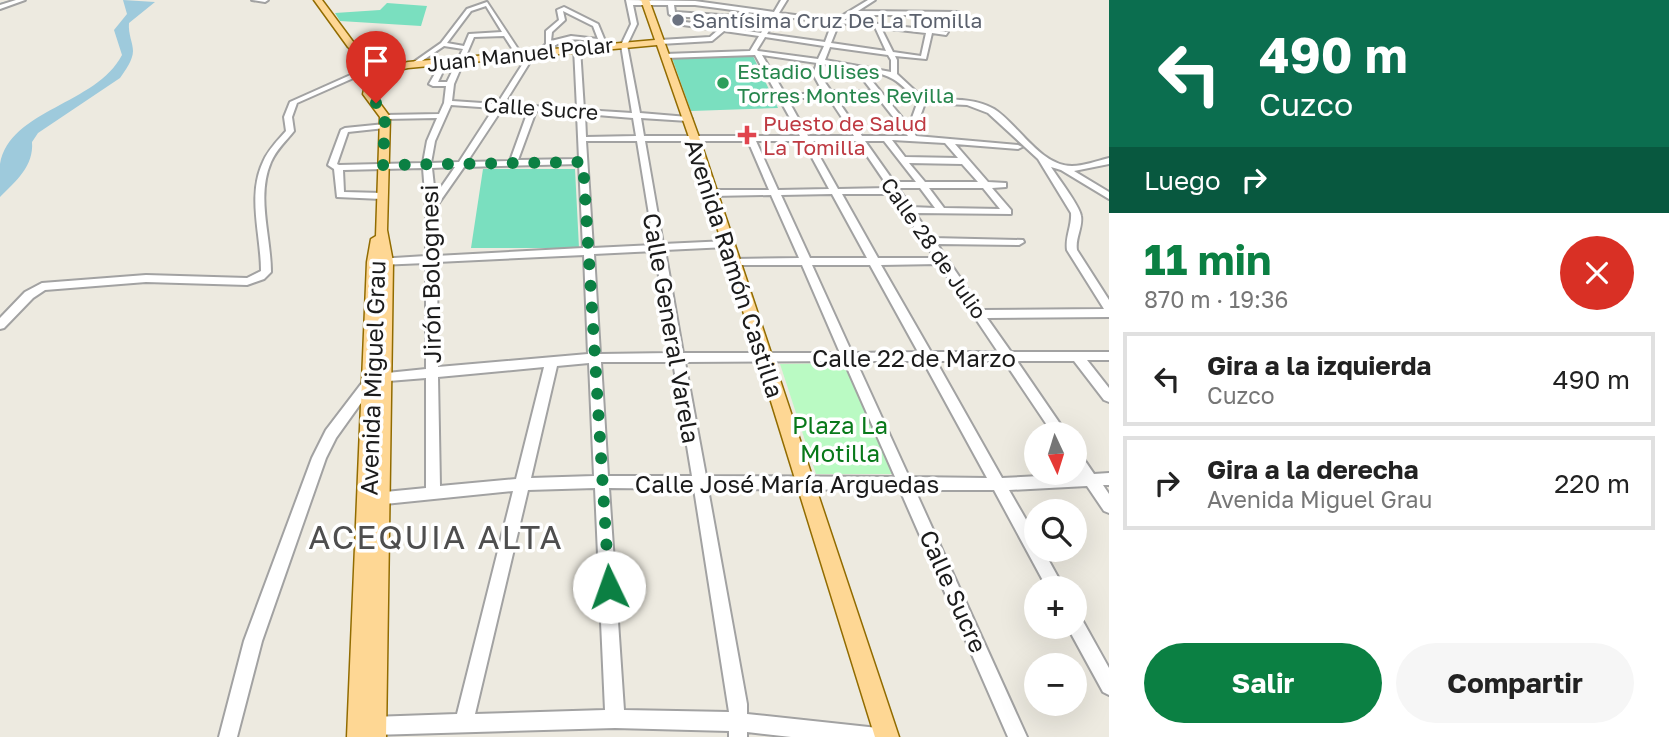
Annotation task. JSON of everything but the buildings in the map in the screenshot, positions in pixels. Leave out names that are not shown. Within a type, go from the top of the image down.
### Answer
[{"type":"main road","points":[[318,0],[351,45],[370,63],[375,76],[368,94],[385,122]]},
{"type":"main road","name":"Avenida Ramón Castilla","points":[[646,1],[695,140],[887,737]]},
{"type":"main road","name":"Juan Manuel Polar","points":[[375,76],[414,64],[604,44],[660,41]]},
{"type":"main road","name":"Avenida Miguel Grau","points":[[367,732],[385,122]]},
{"type":"street","points":[[0,7],[22,0]]},
{"type":"street","points":[[255,0],[265,0]]},
{"type":"street","points":[[716,0],[733,8]]},
{"type":"street","points":[[784,0],[753,51],[758,54],[782,96],[803,139],[1050,576]]},
{"type":"street","points":[[818,61],[838,22],[872,0]]},
{"type":"street","points":[[670,1],[672,14],[736,18]]},
{"type":"street","points":[[629,2],[670,1],[946,33]]},
{"type":"street","points":[[414,64],[443,44],[462,17],[480,2],[490,6],[503,34],[519,55]]},
{"type":"street","name":"Calle General Varela","points":[[629,2],[634,24],[625,44],[635,114],[700,483],[738,729]]},
{"type":"street","points":[[683,40],[686,14],[684,3]]},
{"type":"street","points":[[548,43],[548,32],[562,20],[560,10],[564,9],[596,24],[604,44]]},
{"type":"street","points":[[660,41],[712,39],[745,9]]},
{"type":"street","points":[[851,13],[957,13]]},
{"type":"street","points":[[685,24],[924,58],[929,31]]},
{"type":"street","points":[[877,25],[891,53],[894,75]]},
{"type":"street","points":[[443,44],[467,48],[471,35],[503,34]]},
{"type":"street","points":[[431,207],[535,53],[548,43],[571,38],[604,44]]},
{"type":"street","points":[[712,39],[716,55]]},
{"type":"street","name":"Jirón Bolognesi","points":[[433,494],[431,207],[427,164],[431,141],[447,103],[450,84],[467,48]]},
{"type":"street","points":[[577,48],[586,250],[596,358],[615,719]]},
{"type":"street","points":[[665,56],[758,54],[857,67],[894,75],[922,101],[968,103],[991,111],[1041,157],[1076,213],[1077,221],[1070,241],[1072,250],[1109,311],[981,314]]},
{"type":"street","name":"Calle 28 de Julio","points":[[818,61],[816,75],[1052,422]]},
{"type":"street","points":[[443,62],[433,84],[450,84]]},
{"type":"street","points":[[857,67],[875,93],[912,135]]},
{"type":"street","points":[[0,325],[29,295],[42,287],[160,278],[245,281],[261,278],[265,272],[266,257],[261,191],[263,175],[268,159],[290,131],[288,117],[294,102],[357,74],[375,76]]},
{"type":"street","points":[[782,96],[875,93]]},
{"type":"street","points":[[912,135],[922,101]]},
{"type":"street","name":"Calle Sucre","points":[[447,103],[688,119]]},
{"type":"street","points":[[513,163],[533,108]]},
{"type":"street","points":[[441,116],[385,122],[345,130],[332,165],[338,168],[583,162]]},
{"type":"street","points":[[581,139],[887,139],[912,135],[1018,147]]},
{"type":"street","name":"Calle Sucre","points":[[751,139],[1018,737]]},
{"type":"street","points":[[887,139],[942,211]]},
{"type":"street","points":[[910,210],[1008,212],[947,140]]},
{"type":"street","points":[[1041,157],[1106,190]]},
{"type":"street","points":[[904,160],[963,161]]},
{"type":"street","points":[[1068,169],[1109,162]]},
{"type":"street","points":[[338,168],[340,195],[382,196]]},
{"type":"street","points":[[711,193],[833,191],[922,184],[1003,185]]},
{"type":"street","points":[[930,240],[1019,242]]},
{"type":"street","points":[[380,262],[727,244]]},
{"type":"street","points":[[733,262],[944,261]]},
{"type":"street","name":"Calle 22 de Marzo","points":[[378,376],[596,358],[929,359],[1109,356]]},
{"type":"street","points":[[1078,357],[1109,397]]},
{"type":"street","points":[[464,722],[552,361]]},
{"type":"street","points":[[228,737],[253,641],[319,458],[331,434],[378,376]]},
{"type":"street","points":[[1087,475],[1109,506]]},
{"type":"street","name":"Calle José María Arguedas","points":[[374,499],[524,484],[1000,484],[1109,479]]},
{"type":"street","points":[[1083,639],[1109,685]]},
{"type":"street","points":[[367,732],[464,722],[615,719],[878,737]]},
{"type":"green space","points":[[387,3],[427,6],[421,26],[340,21],[335,13],[380,10]]},
{"type":"green space","name":"Estadio Ulises Torres Montes Revilla","points":[[753,56],[778,108],[691,111],[672,58]]},
{"type":"green space","points":[[483,169],[575,169],[579,248],[471,248]]},
{"type":"green space","name":"Plaza La Motilla","points":[[846,363],[895,474],[816,474],[780,364]]},
{"type":"water","points":[[123,0],[155,2],[129,23],[133,51],[126,69],[120,78],[38,133],[32,142],[27,166],[0,197],[0,164],[7,146],[20,131],[36,119],[75,97],[110,72],[122,55],[114,30],[127,14]]},
{"type":"waterway","points":[[0,4],[16,0]]},
{"type":"place","name":"Santísima Cruz De La Tomilla","points":[[678,20]]},
{"type":"place","name":"Estadio Ulises Torres Montes Revilla","points":[[723,83]]},
{"type":"place","name":"Puesto de Salud La Tomilla","points":[[747,135]]},
{"type":"district","name":"ACEQUIA ALTA","points":[[436,536]]},
{"type":"route","points":[[376,103],[385,117],[383,165],[583,162],[609,587]]}]
